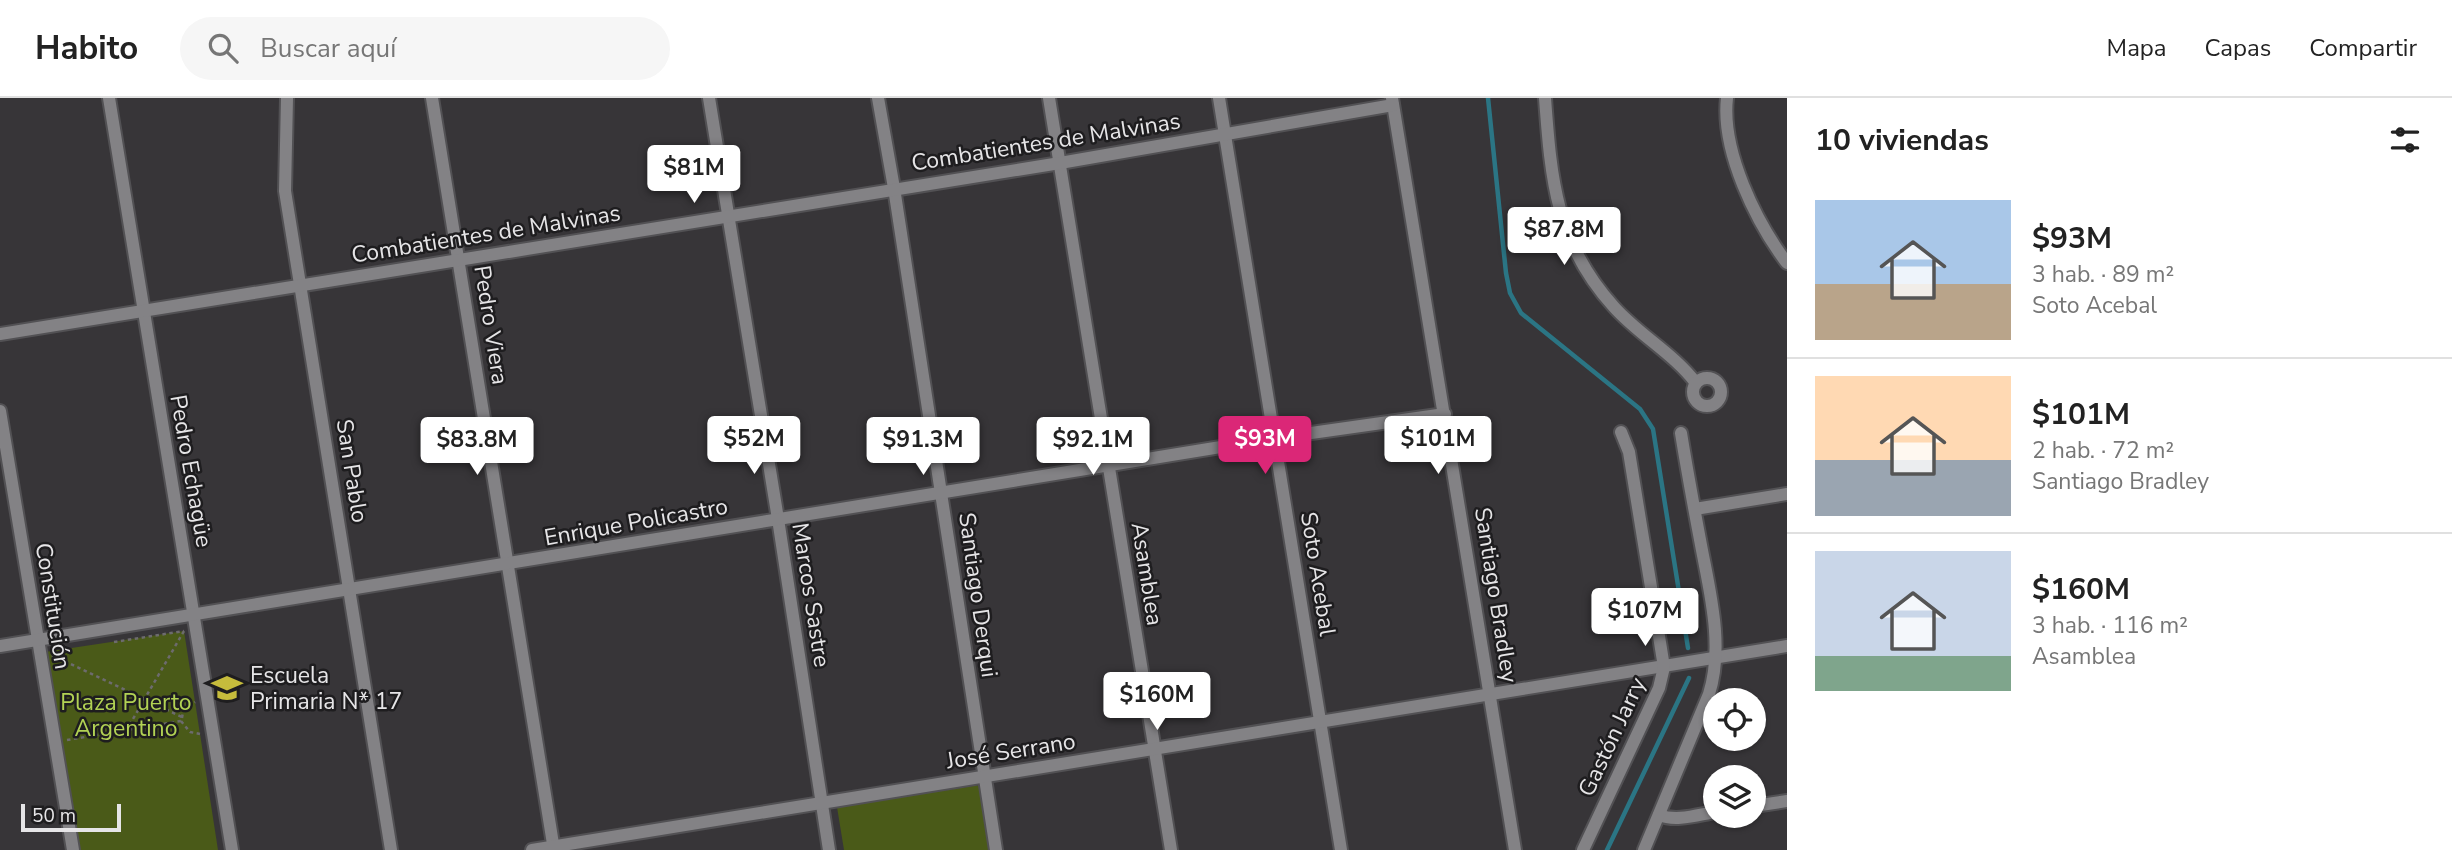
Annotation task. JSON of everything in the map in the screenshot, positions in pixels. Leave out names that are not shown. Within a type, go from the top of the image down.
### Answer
[{"type":"street","name":"Pedro Echagüe","points":[[109,98],[232,850]]},
{"type":"street","name":"San Pablo","points":[[287,98],[285,191],[391,850]]},
{"type":"street","name":"Pedro Viera","points":[[432,98],[554,848]]},
{"type":"street","name":"Marcos Sastre","points":[[709,98],[829,850]]},
{"type":"street","name":"Santiago Derqui","points":[[878,98],[996,850]]},
{"type":"street","name":"Asamblea","points":[[1049,98],[1171,850]]},
{"type":"street","name":"Soto Acebal","points":[[1219,98],[1341,850]]},
{"type":"street","points":[[1545,98],[1551,171],[1564,226],[1575,253],[1615,308],[1673,358],[1696,383]]},
{"type":"street","points":[[1719,98],[1726,112]]},
{"type":"street","points":[[1727,98],[1728,132],[1748,195],[1768,235],[1787,263]]},
{"type":"street","name":"Combatientes de Malvinas","points":[[0,334],[1060,163],[1224,135],[1392,101]]},
{"type":"street","name":"Santiago Bradley","points":[[1392,101],[1515,850]]},
{"type":"street","name":"Constitución","points":[[0,411],[73,850]]},
{"type":"street","name":"Enrique Policastro","points":[[0,646],[1276,438],[1445,414]]},
{"type":"street","name":"Gastón Jarry","points":[[1583,850],[1658,688],[1664,667],[1629,452],[1621,432]]},
{"type":"street","points":[[1644,850],[1709,694],[1715,672],[1711,602],[1681,433]]},
{"type":"street","points":[[1695,509],[1787,494]]},
{"type":"street","name":"José Serrano","points":[[532,850],[1787,646]]},
{"type":"street","points":[[1766,804],[1787,801]]},
{"type":"street","points":[[1659,815],[1676,818],[1703,814]]},
{"type":"path","points":[[108,642],[184,631]]},
{"type":"path","points":[[184,631],[186,643]]},
{"type":"path","points":[[126,731],[184,631]]},
{"type":"path","points":[[58,650],[45,652],[181,719],[190,732],[200,734],[198,724]]},
{"type":"path","points":[[181,719],[183,712],[195,702],[196,713]]},
{"type":"path","points":[[61,741],[181,719]]},
{"type":"green space","name":"Plaza Puerto Argentino","points":[[184,631],[218,850],[80,850],[45,652]]},
{"type":"green space","points":[[980,785],[989,850],[844,850],[837,807]]},
{"type":"waterway","points":[[1488,98],[1510,293],[1521,313],[1640,409],[1653,429],[1688,648]]},
{"type":"waterway","points":[[1607,850],[1689,678]]},
{"type":"place","name":"Escuela Primaria N* 17","points":[[227,688]]}]
